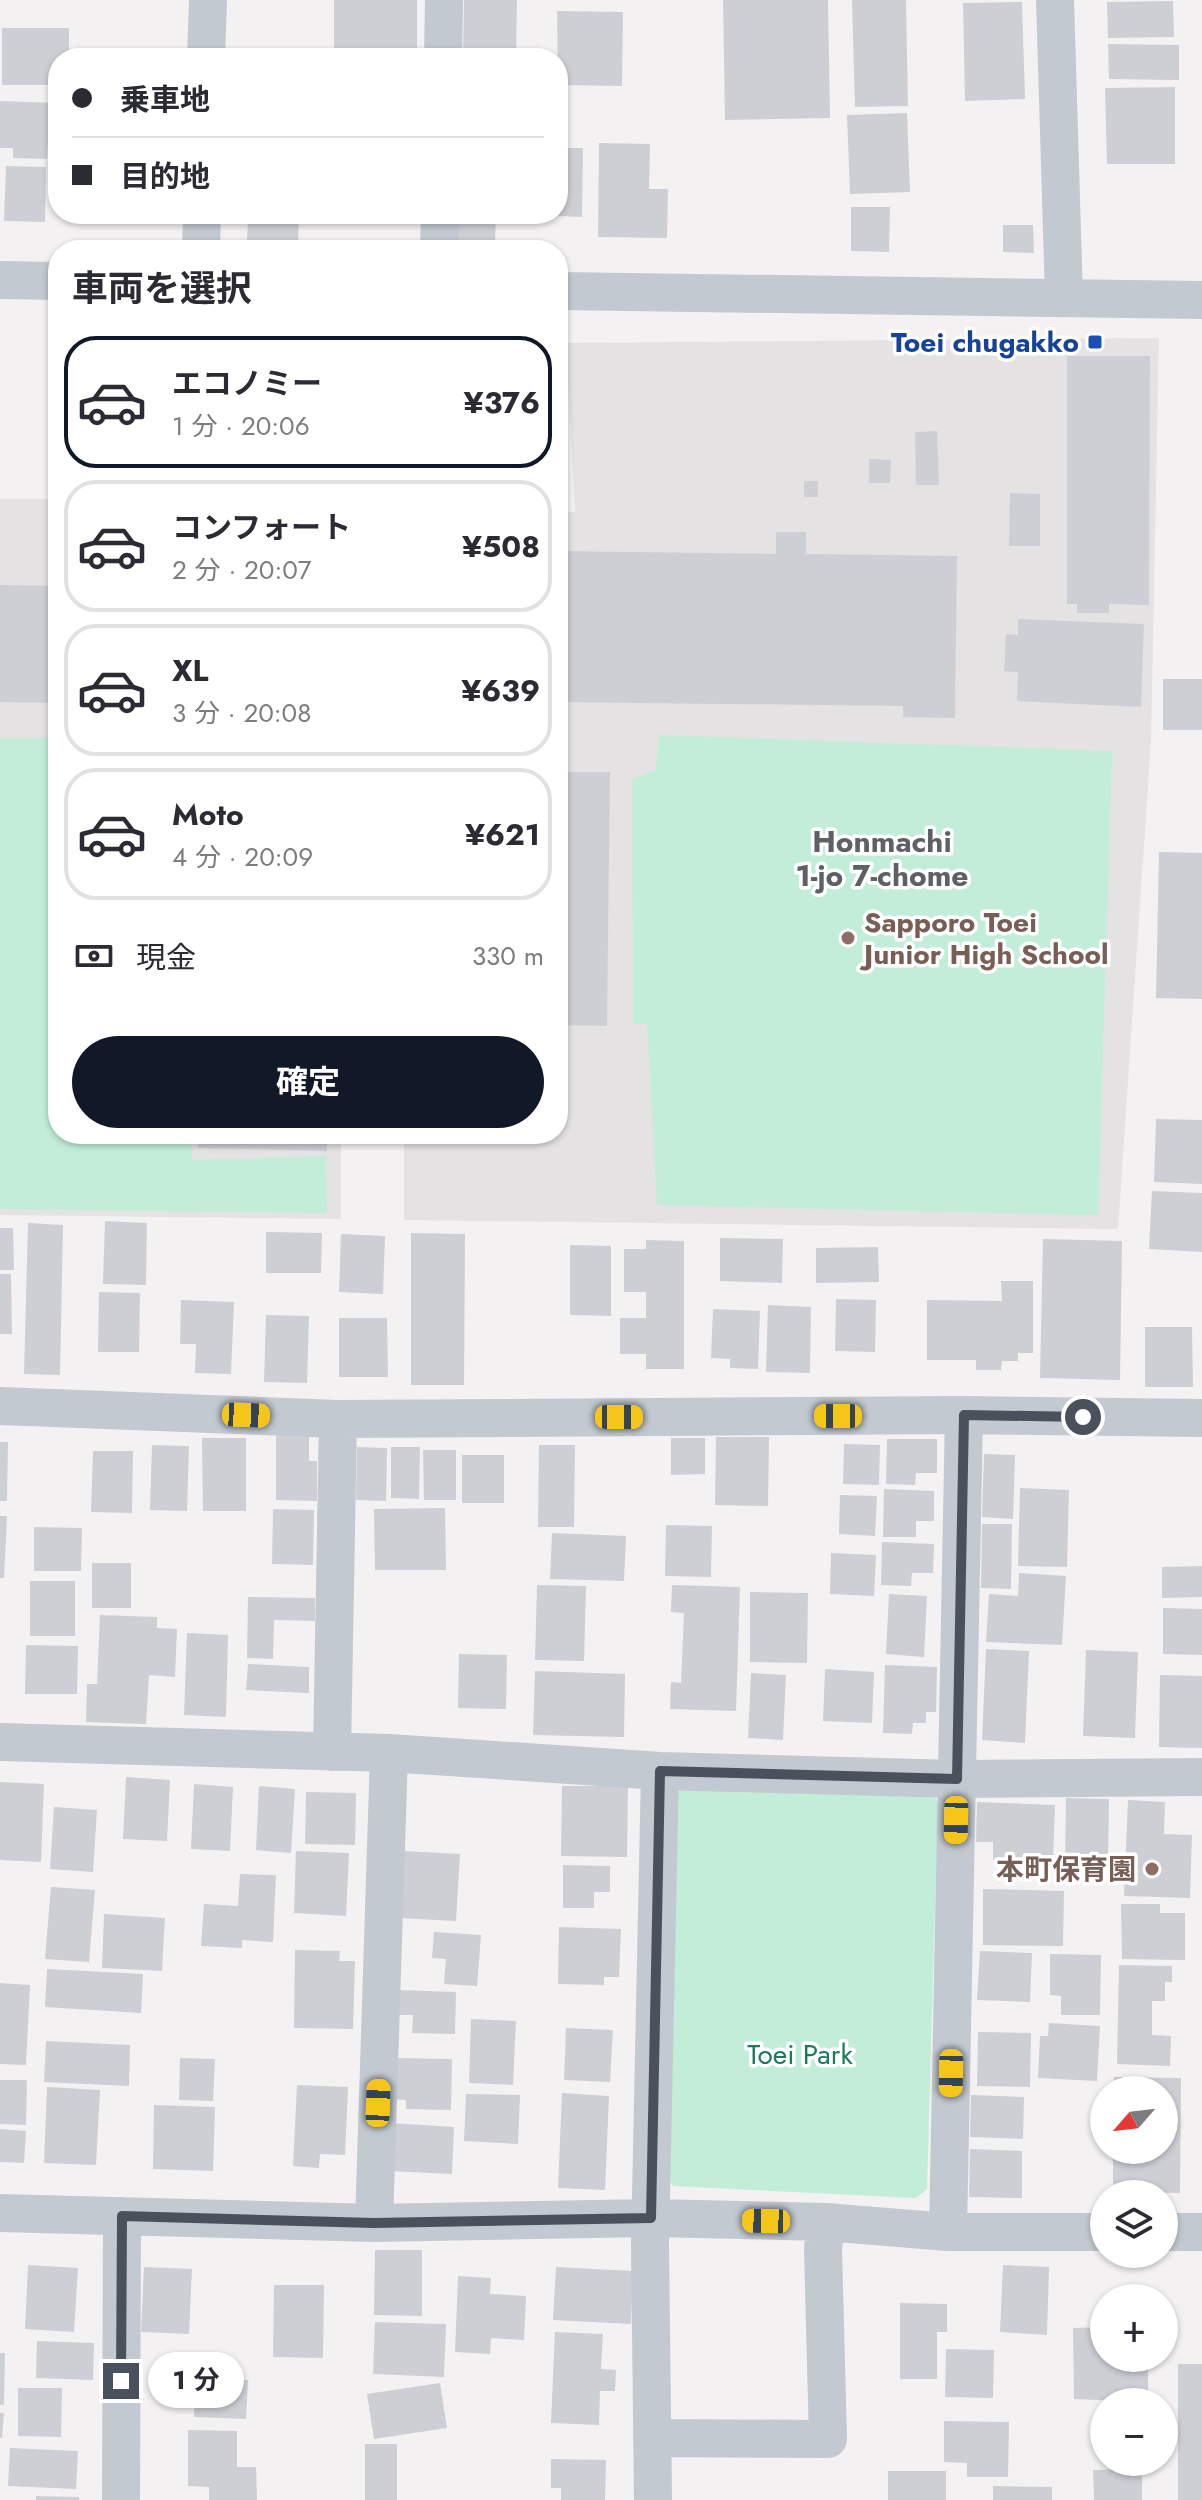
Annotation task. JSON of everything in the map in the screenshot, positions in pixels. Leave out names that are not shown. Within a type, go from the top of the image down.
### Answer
[{"type":"street","points":[[206,48],[208,0]]},
{"type":"street","points":[[443,48],[444,0]]},
{"type":"street","points":[[1055,0],[1064,298]]},
{"type":"street","points":[[0,280],[48,281]]},
{"type":"street","points":[[568,291],[1202,300]]},
{"type":"street","points":[[0,1406],[338,1419],[964,1415],[1202,1418]]},
{"type":"street","points":[[948,2232],[964,1415]]},
{"type":"street","points":[[332,1752],[338,1419]]},
{"type":"street","points":[[0,1742],[389,1753],[660,1771],[957,1779],[1202,1777]]},
{"type":"street","points":[[374,2223],[389,1753]]},
{"type":"street","points":[[653,2500],[651,2218],[660,1771]]},
{"type":"street","points":[[0,2213],[374,2223],[651,2218],[826,2222],[948,2232],[1090,2232]]},
{"type":"street","points":[[121,2500],[122,2216]]},
{"type":"street","points":[[652,2438],[828,2439],[823,2249],[826,2222]]},
{"type":"street","points":[[1178,2232],[1202,2232]]},
{"type":"shaded area","name":"Sapporo Toei Junior High School","points":[[1159,338],[1151,741],[1118,1229],[404,1220],[404,1144],[568,1144],[568,512],[575,512],[568,343]]},
{"type":"shaded area","points":[[0,499],[48,499],[48,1144],[341,1144],[341,1219],[0,1215]]},
{"type":"green space","points":[[659,735],[1112,751],[1098,1215],[657,1205],[647,1024],[633,1024],[632,779],[656,770]]},
{"type":"green space","points":[[0,738],[48,738],[48,1144],[191,1144],[192,1160],[326,1156],[327,1213],[0,1209]]},
{"type":"green space","name":"Toei Park","points":[[691,1785],[934,1794],[938,1803],[927,2189],[916,2198],[673,2186],[664,2172],[677,1793]]},
{"type":"building","points":[[334,0],[417,0],[417,48],[334,48]]},
{"type":"building","points":[[464,0],[517,0],[516,48],[463,48]]},
{"type":"building","points":[[723,0],[828,0],[830,118],[725,120]]},
{"type":"building","points":[[852,0],[906,0],[908,106],[855,107]]},
{"type":"building","points":[[1173,1],[1174,37],[1108,38],[1107,2]]},
{"type":"building","points":[[1022,2],[1025,99],[965,101],[963,3]]},
{"type":"building","points":[[557,11],[623,12],[622,86],[568,85],[568,48],[558,48]]},
{"type":"building","points":[[2,28],[69,28],[69,48],[48,48],[48,85],[2,85]]},
{"type":"building","points":[[1108,44],[1179,45],[1179,80],[1109,79]]},
{"type":"building","points":[[1175,87],[1175,164],[1107,164],[1105,88]]},
{"type":"building","points":[[0,101],[48,103],[47,159],[13,158],[13,148],[0,148]]},
{"type":"building","points":[[907,113],[910,192],[850,194],[847,115]]},
{"type":"building","points":[[599,143],[650,144],[649,189],[668,189],[667,238],[598,237]]},
{"type":"building","points":[[568,148],[583,148],[582,217],[568,216]]},
{"type":"building","points":[[6,166],[46,167],[45,222],[4,221]]},
{"type":"building","points":[[851,207],[890,207],[889,252],[851,251]]},
{"type":"building","points":[[248,224],[299,224],[298,240],[247,240]]},
{"type":"building","points":[[453,224],[496,224],[495,240],[453,240]]},
{"type":"building","points":[[1003,225],[1033,225],[1034,253],[1003,252]]},
{"type":"building","points":[[1067,356],[1150,356],[1149,605],[1109,604],[1109,613],[1077,613],[1077,604],[1067,604]]},
{"type":"building","points":[[937,431],[939,485],[916,485],[915,432]]},
{"type":"building","points":[[869,459],[891,460],[890,483],[869,483]]},
{"type":"building","points":[[804,481],[818,481],[818,497],[804,497]]},
{"type":"building","points":[[1010,493],[1040,494],[1040,546],[1009,546]]},
{"type":"building","points":[[776,532],[806,532],[806,554],[957,556],[955,718],[903,717],[903,706],[568,702],[568,551],[776,554]]},
{"type":"building","points":[[0,585],[48,586],[48,703],[0,702]]},
{"type":"building","points":[[1018,619],[1144,624],[1141,707],[1017,701],[1018,672],[1004,671],[1006,634],[1018,635]]},
{"type":"building","points":[[1163,679],[1202,679],[1202,730],[1163,730]]},
{"type":"building","points":[[568,772],[610,772],[607,1026],[568,1025]]},
{"type":"building","points":[[1159,852],[1202,853],[1202,999],[1156,998]]},
{"type":"building","points":[[1156,1119],[1202,1120],[1202,1184],[1154,1182]]},
{"type":"building","points":[[198,1144],[327,1144],[327,1151],[198,1148]]},
{"type":"building","points":[[1152,1191],[1202,1193],[1202,1252],[1149,1249]]},
{"type":"building","points":[[105,1221],[147,1223],[146,1285],[103,1284]]},
{"type":"building","points":[[28,1223],[63,1225],[60,1375],[24,1374]]},
{"type":"building","points":[[0,1228],[13,1228],[14,1270],[0,1270]]},
{"type":"building","points":[[266,1232],[322,1233],[321,1273],[266,1273]]},
{"type":"building","points":[[411,1233],[465,1234],[464,1385],[411,1385]]},
{"type":"building","points":[[341,1234],[385,1236],[383,1294],[339,1292]]},
{"type":"building","points":[[720,1238],[783,1239],[782,1283],[720,1281]]},
{"type":"building","points":[[1043,1239],[1122,1241],[1120,1380],[1040,1378]]},
{"type":"building","points":[[646,1240],[684,1241],[684,1369],[646,1369],[646,1354],[620,1354],[620,1318],[646,1318],[646,1292],[624,1292],[624,1249],[646,1249]]},
{"type":"building","points":[[570,1245],[611,1246],[611,1316],[570,1315]]},
{"type":"building","points":[[878,1247],[879,1282],[816,1283],[816,1248]]},
{"type":"building","points":[[0,1274],[11,1274],[12,1334],[0,1334]]},
{"type":"building","points":[[1001,1281],[1033,1281],[1033,1353],[1018,1353],[1018,1361],[1002,1361],[1001,1370],[976,1370],[976,1360],[927,1360],[927,1300],[1002,1301]]},
{"type":"building","points":[[99,1292],[140,1293],[139,1352],[98,1352]]},
{"type":"building","points":[[836,1299],[876,1300],[875,1352],[835,1351]]},
{"type":"building","points":[[181,1300],[234,1302],[231,1374],[195,1373],[196,1344],[180,1344]]},
{"type":"building","points":[[768,1305],[811,1307],[810,1373],[766,1372]]},
{"type":"building","points":[[713,1309],[760,1311],[758,1369],[730,1368],[730,1359],[711,1358]]},
{"type":"building","points":[[266,1315],[309,1316],[307,1383],[264,1382]]},
{"type":"building","points":[[339,1318],[387,1318],[388,1377],[339,1377]]},
{"type":"building","points":[[1145,1327],[1192,1327],[1193,1387],[1145,1387]]},
{"type":"building","points":[[276,1436],[309,1436],[309,1461],[317,1461],[317,1501],[276,1500]]},
{"type":"building","points":[[716,1437],[769,1437],[768,1506],[715,1505]]},
{"type":"building","points":[[202,1438],[246,1438],[246,1511],[203,1511]]},
{"type":"building","points":[[671,1438],[705,1438],[705,1474],[671,1475]]},
{"type":"building","points":[[887,1439],[937,1439],[937,1473],[916,1473],[915,1485],[886,1484]]},
{"type":"building","points":[[0,1442],[8,1442],[7,1501],[0,1501]]},
{"type":"building","points":[[844,1444],[880,1445],[879,1485],[843,1484]]},
{"type":"building","points":[[152,1445],[189,1446],[187,1511],[150,1510]]},
{"type":"building","points":[[539,1445],[575,1445],[574,1527],[538,1527]]},
{"type":"building","points":[[357,1447],[387,1448],[386,1501],[356,1500]]},
{"type":"building","points":[[391,1447],[420,1447],[419,1499],[391,1498]]},
{"type":"building","points":[[423,1450],[456,1450],[456,1500],[424,1500]]},
{"type":"building","points":[[93,1451],[133,1451],[132,1513],[91,1512]]},
{"type":"building","points":[[984,1454],[1015,1455],[1013,1519],[982,1517]]},
{"type":"building","points":[[462,1455],[504,1455],[504,1503],[462,1503]]},
{"type":"building","points":[[1020,1488],[1069,1490],[1067,1567],[1018,1566]]},
{"type":"building","points":[[884,1489],[934,1491],[934,1521],[916,1521],[916,1537],[883,1537]]},
{"type":"building","points":[[840,1495],[877,1496],[875,1536],[839,1534]]},
{"type":"building","points":[[445,1508],[446,1570],[375,1570],[374,1509]]},
{"type":"building","points":[[273,1509],[314,1510],[313,1565],[272,1564]]},
{"type":"building","points":[[0,1516],[7,1516],[4,1578],[0,1578]]},
{"type":"building","points":[[982,1524],[1012,1524],[1011,1589],[981,1588]]},
{"type":"building","points":[[666,1525],[712,1526],[711,1577],[665,1576]]},
{"type":"building","points":[[34,1527],[82,1528],[81,1571],[34,1571]]},
{"type":"building","points":[[552,1533],[626,1536],[624,1581],[550,1579]]},
{"type":"building","points":[[882,1542],[934,1544],[933,1573],[912,1573],[911,1586],[881,1585]]},
{"type":"building","points":[[831,1553],[876,1555],[874,1596],[830,1594]]},
{"type":"building","points":[[92,1563],[131,1563],[131,1608],[92,1608]]},
{"type":"building","points":[[1202,1566],[1202,1597],[1162,1598],[1162,1567]]},
{"type":"building","points":[[1019,1573],[1066,1576],[1062,1645],[986,1642],[989,1594],[1018,1596]]},
{"type":"building","points":[[30,1581],[75,1581],[75,1636],[30,1636]]},
{"type":"building","points":[[537,1585],[586,1586],[584,1661],[535,1660]]},
{"type":"building","points":[[672,1585],[740,1587],[736,1711],[670,1709],[671,1682],[681,1683],[684,1613],[671,1612]]},
{"type":"building","points":[[750,1592],[808,1593],[807,1663],[750,1662]]},
{"type":"building","points":[[889,1594],[927,1596],[924,1657],[886,1654]]},
{"type":"building","points":[[248,1597],[315,1598],[315,1621],[274,1620],[273,1659],[247,1658]]},
{"type":"building","points":[[1163,1608],[1202,1609],[1202,1655],[1163,1654]]},
{"type":"building","points":[[100,1615],[157,1617],[157,1628],[177,1629],[175,1677],[149,1675],[146,1724],[86,1722],[87,1684],[97,1684]]},
{"type":"building","points":[[187,1633],[228,1635],[226,1717],[184,1715]]},
{"type":"building","points":[[26,1645],[78,1646],[77,1694],[25,1694]]},
{"type":"building","points":[[986,1649],[1029,1651],[1025,1743],[982,1740]]},
{"type":"building","points":[[1086,1650],[1138,1652],[1135,1738],[1083,1736]]},
{"type":"building","points":[[459,1654],[507,1655],[506,1709],[458,1708]]},
{"type":"building","points":[[248,1664],[309,1667],[309,1693],[246,1690]]},
{"type":"building","points":[[885,1665],[937,1667],[936,1712],[926,1712],[926,1723],[913,1723],[912,1734],[883,1733]]},
{"type":"building","points":[[825,1669],[874,1672],[872,1723],[823,1721]]},
{"type":"building","points":[[535,1671],[625,1674],[624,1737],[533,1735]]},
{"type":"building","points":[[751,1673],[786,1675],[783,1740],[748,1738]]},
{"type":"building","points":[[1160,1675],[1202,1676],[1202,1748],[1159,1747]]},
{"type":"building","points":[[126,1777],[170,1780],[167,1841],[123,1839]]},
{"type":"building","points":[[0,1782],[44,1784],[41,1862],[0,1860]]},
{"type":"building","points":[[194,1784],[233,1787],[230,1851],[191,1849]]},
{"type":"building","points":[[259,1786],[295,1789],[291,1853],[256,1850]]},
{"type":"building","points":[[562,1786],[628,1786],[627,1857],[561,1856]]},
{"type":"building","points":[[306,1792],[356,1793],[355,1845],[305,1844]]},
{"type":"building","points":[[1066,1798],[1109,1799],[1108,1866],[1065,1864]]},
{"type":"building","points":[[1128,1800],[1165,1802],[1164,1834],[1192,1835],[1190,1898],[1124,1896]]},
{"type":"building","points":[[977,1802],[1055,1805],[1053,1861],[993,1860],[993,1842],[976,1842]]},
{"type":"building","points":[[54,1807],[97,1810],[93,1872],[50,1869]]},
{"type":"building","points":[[296,1851],[349,1853],[346,1916],[294,1913]]},
{"type":"building","points":[[403,1851],[460,1854],[456,1921],[399,1918]]},
{"type":"building","points":[[563,1865],[610,1866],[610,1892],[594,1892],[594,1908],[563,1908]]},
{"type":"building","points":[[240,1874],[276,1875],[273,1942],[242,1940],[242,1948],[201,1946],[204,1904],[238,1906]]},
{"type":"building","points":[[51,1887],[95,1890],[89,1962],[45,1959]]},
{"type":"building","points":[[983,1889],[1064,1891],[1063,1946],[983,1945]]},
{"type":"building","points":[[1121,1904],[1160,1904],[1160,1913],[1185,1913],[1185,1960],[1122,1959]]},
{"type":"building","points":[[104,1914],[165,1918],[162,1971],[102,1968]]},
{"type":"building","points":[[559,1927],[621,1929],[619,1977],[604,1977],[604,1985],[558,1984]]},
{"type":"building","points":[[434,1932],[481,1935],[477,1986],[444,1984],[446,1959],[432,1958]]},
{"type":"building","points":[[295,1950],[340,1951],[339,1961],[355,1961],[353,2029],[294,2028]]},
{"type":"building","points":[[980,1951],[1032,1953],[1030,2002],[977,2000]]},
{"type":"building","points":[[1050,1954],[1101,1955],[1100,2015],[1061,2015],[1061,1996],[1050,1995]]},
{"type":"building","points":[[1119,1965],[1172,1966],[1172,1982],[1165,1982],[1165,2001],[1152,2001],[1152,2035],[1171,2036],[1170,2066],[1117,2064]]},
{"type":"building","points":[[47,1969],[143,1974],[141,2013],[45,2007]]},
{"type":"building","points":[[0,1983],[30,1985],[26,2065],[0,2064]]},
{"type":"building","points":[[397,1990],[456,1992],[455,2034],[412,2033],[413,2015],[397,2015]]},
{"type":"building","points":[[471,2019],[516,2021],[513,2085],[469,2083]]},
{"type":"building","points":[[1049,2023],[1100,2026],[1097,2076],[1090,2076],[1090,2081],[1038,2078],[1040,2036],[1048,2036]]},
{"type":"building","points":[[566,2028],[613,2030],[610,2082],[564,2080]]},
{"type":"building","points":[[978,2032],[1031,2033],[1030,2087],[977,2086]]},
{"type":"building","points":[[46,2041],[130,2045],[129,2086],[44,2082]]},
{"type":"building","points":[[180,2058],[215,2059],[213,2101],[179,2100]]},
{"type":"building","points":[[392,2058],[452,2059],[451,2110],[406,2109],[406,2100],[391,2099]]},
{"type":"building","points":[[1178,2078],[1181,2078],[1180,2193],[1178,2180],[1113,2180],[1113,2164],[1178,2164]]},
{"type":"building","points":[[0,2080],[27,2080],[26,2125],[0,2124]]},
{"type":"building","points":[[297,2085],[348,2087],[345,2155],[320,2154],[319,2168],[293,2166]]},
{"type":"building","points":[[47,2087],[100,2090],[96,2165],[44,2163]]},
{"type":"building","points":[[562,2093],[609,2096],[605,2190],[558,2188]]},
{"type":"building","points":[[466,2094],[520,2095],[518,2144],[464,2141]]},
{"type":"building","points":[[971,2095],[1024,2097],[1023,2139],[970,2137]]},
{"type":"building","points":[[154,2105],[215,2107],[213,2171],[153,2169]]},
{"type":"building","points":[[391,2123],[454,2127],[452,2174],[388,2171]]},
{"type":"building","points":[[0,2129],[26,2131],[24,2163],[0,2162]]},
{"type":"building","points":[[970,2149],[1022,2151],[1022,2198],[969,2197]]},
{"type":"building","points":[[375,2250],[422,2250],[422,2316],[374,2315]]},
{"type":"building","points":[[28,2265],[78,2268],[74,2332],[25,2329]]},
{"type":"building","points":[[1003,2265],[1049,2267],[1047,2335],[1000,2332]]},
{"type":"building","points":[[144,2267],[192,2269],[189,2334],[141,2332]]},
{"type":"building","points":[[556,2267],[633,2271],[631,2324],[553,2320]]},
{"type":"building","points":[[458,2276],[491,2278],[490,2294],[526,2296],[524,2340],[491,2338],[490,2354],[455,2352]]},
{"type":"building","points":[[274,2285],[324,2285],[323,2358],[273,2357]]},
{"type":"building","points":[[900,2303],[947,2304],[947,2332],[937,2332],[937,2379],[900,2379]]},
{"type":"building","points":[[375,2322],[446,2324],[444,2377],[373,2374]]},
{"type":"building","points":[[1090,2327],[1090,2372],[1148,2372],[1148,2388],[1090,2388],[1090,2400],[1074,2399],[1073,2328]]},
{"type":"building","points":[[555,2332],[603,2334],[601,2369],[616,2370],[615,2391],[600,2391],[599,2425],[551,2423]]},
{"type":"building","points":[[37,2341],[94,2343],[93,2380],[36,2378]]},
{"type":"building","points":[[946,2349],[994,2350],[993,2398],[945,2397]]},
{"type":"building","points":[[0,2353],[5,2353],[4,2405],[0,2405]]},
{"type":"building","points":[[1178,2364],[1202,2364],[1202,2500],[1178,2500]]},
{"type":"building","points":[[196,2378],[248,2380],[246,2419],[194,2417]]},
{"type":"building","points":[[440,2383],[447,2428],[374,2439],[367,2394]]},
{"type":"building","points":[[18,2388],[62,2388],[61,2437],[18,2436]]},
{"type":"building","points":[[0,2413],[4,2413],[2,2438],[0,2438]]},
{"type":"building","points":[[944,2421],[1009,2422],[1008,2477],[967,2477],[967,2463],[944,2462]]},
{"type":"building","points":[[188,2430],[237,2431],[237,2467],[256,2467],[257,2500],[209,2500],[209,2487],[188,2486]]},
{"type":"building","points":[[365,2444],[397,2444],[397,2500],[365,2500]]},
{"type":"building","points":[[10,2448],[78,2451],[76,2489],[8,2486]]},
{"type":"building","points":[[551,2459],[606,2460],[605,2500],[561,2500],[561,2488],[551,2488]]},
{"type":"building","points":[[888,2471],[946,2471],[946,2500],[888,2500]]},
{"type":"building","points":[[1093,2476],[1142,2476],[1142,2500],[1094,2500]]},
{"type":"building","points":[[993,2486],[1052,2487],[1052,2500],[993,2500]]},
{"type":"building","points":[[36,2496],[79,2497],[79,2500],[36,2500]]},
{"type":"place","name":"Toei chugakko","points":[[1095,342]]},
{"type":"place","name":"Sapporo Toei Junior High School","points":[[848,938]]},
{"type":"place","name":"本町保育園","points":[[1152,1869]]},
{"type":"district","name":"Honmachi 1-jo 7-chome","points":[[882,858]]},
{"type":"route","points":[[121,2381],[122,2216],[374,2223],[651,2218],[660,1771],[957,1779],[964,1415],[1083,1417]]}]
